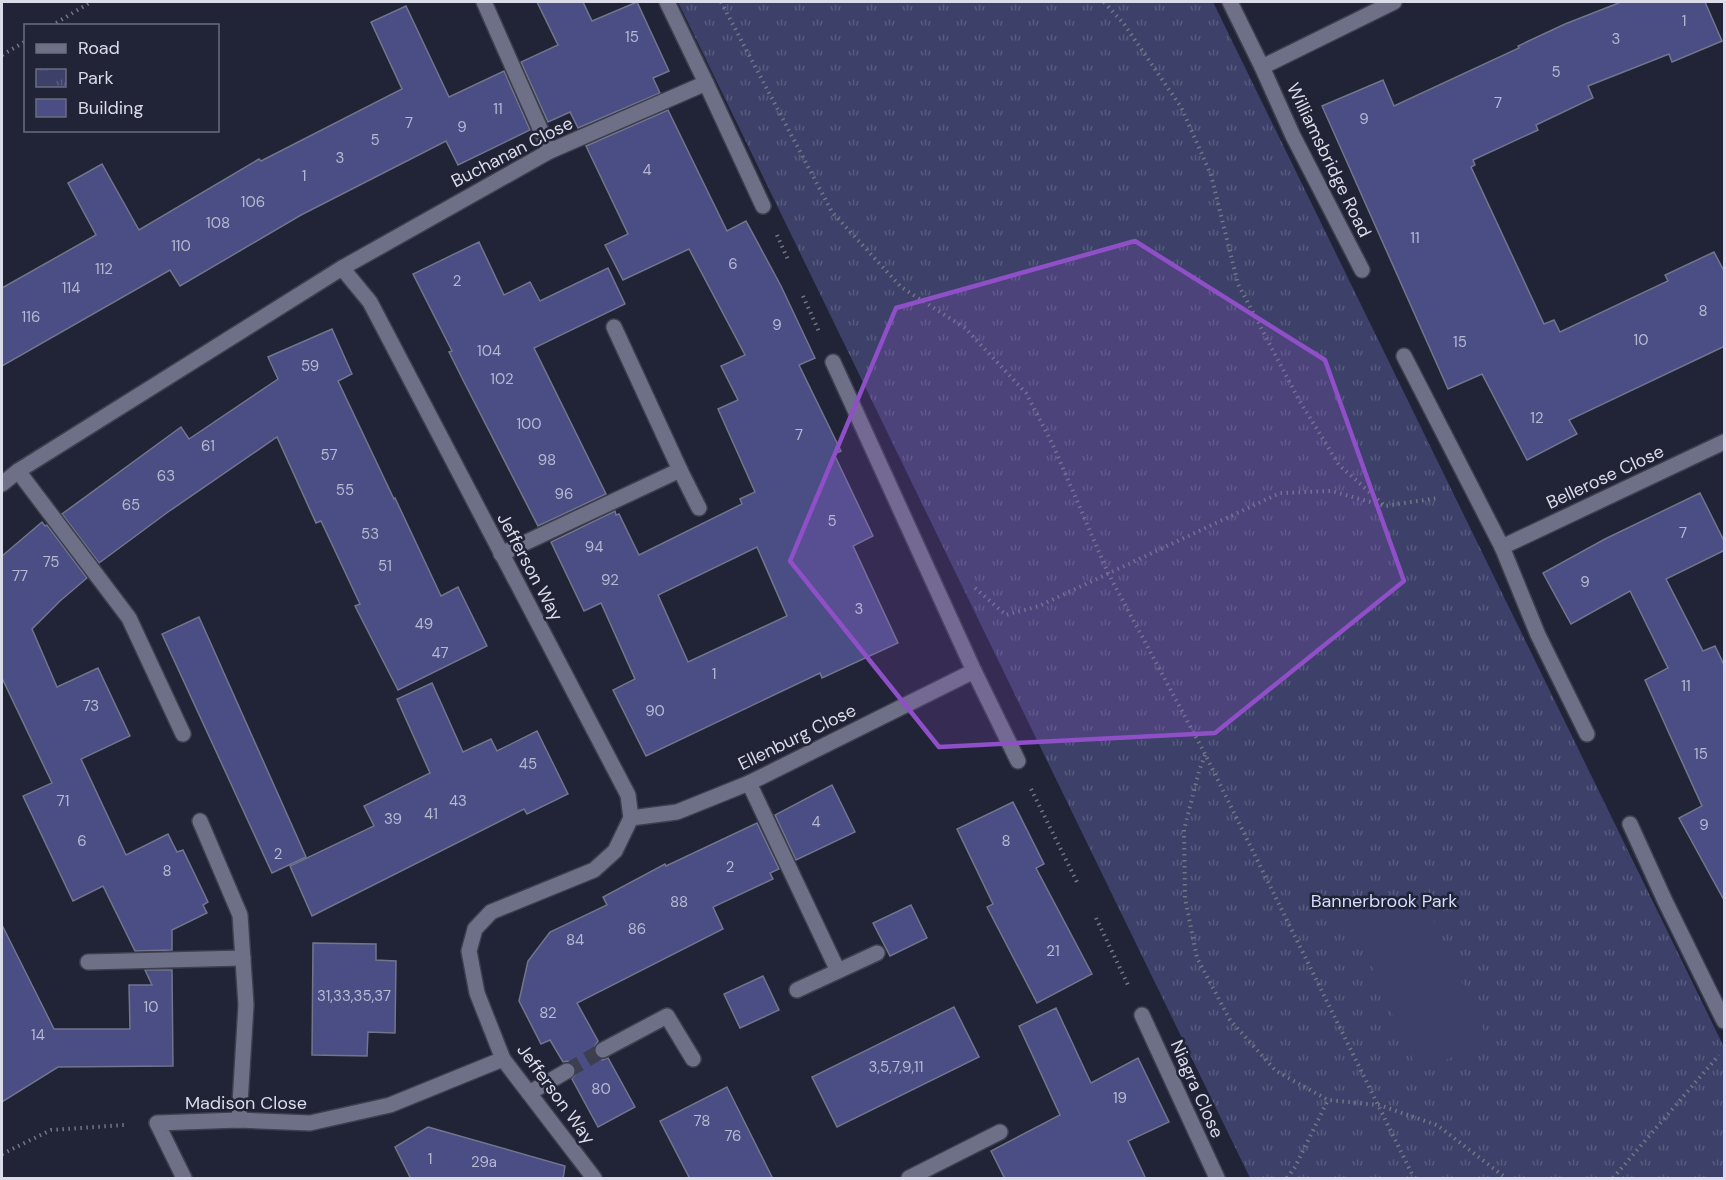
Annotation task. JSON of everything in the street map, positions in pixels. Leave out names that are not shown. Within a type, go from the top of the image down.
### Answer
[{"type":"street","points":[[484,2],[550,151]]},
{"type":"street","points":[[668,2],[763,206]]},
{"type":"street","name":"Williamsbridge Road","points":[[1230,2],[1293,136],[1362,270]]},
{"type":"street","points":[[1262,67],[1394,2]]},
{"type":"street","name":"Buchanan Close","points":[[342,268],[550,151],[706,83]]},
{"type":"street","points":[[2,484],[18,471],[342,268]]},
{"type":"street","name":"Jefferson Way","points":[[342,268],[370,302],[628,795],[631,818],[615,851],[594,870],[491,912],[475,929],[469,951],[477,993],[504,1059],[594,1179]]},
{"type":"street","points":[[614,327],[699,508]]},
{"type":"street","points":[[1404,357],[1502,547],[1538,635],[1587,734]]},
{"type":"street","points":[[833,362],[974,672],[1018,761]]},
{"type":"street","name":"Bellerose Close","points":[[1502,547],[1725,442]]},
{"type":"street","points":[[501,554],[680,470]]},
{"type":"street","points":[[18,471],[129,618],[183,734]]},
{"type":"street","name":"Ellenburg Close","points":[[631,818],[677,812],[749,783],[974,672]]},
{"type":"street","points":[[749,783],[838,971]]},
{"type":"street","points":[[200,821],[240,915],[246,1005],[239,1120]]},
{"type":"street","points":[[1630,824],[1665,901],[1725,1021]]},
{"type":"street","points":[[797,990],[877,953]]},
{"type":"street","points":[[88,962],[243,958]]},
{"type":"street","name":"Niagra Close","points":[[1142,1015],[1217,1179]]},
{"type":"street","points":[[603,1050],[667,1016],[693,1059]]},
{"type":"street","name":"Madison Close","points":[[157,1123],[239,1120],[310,1123],[390,1105],[504,1059]]},
{"type":"street","points":[[529,1093],[567,1071]]},
{"type":"street","points":[[157,1123],[184,1179]]},
{"type":"street","points":[[909,1179],[1000,1132]]},
{"type":"path","points":[[54,24],[91,2]]},
{"type":"path","points":[[721,2],[832,212],[902,286],[965,328],[1026,393],[1053,445],[1108,573],[1205,754],[1414,1179]]},
{"type":"path","points":[[1104,2],[1125,24],[1181,107],[1211,175],[1238,284],[1299,400],[1339,465],[1384,506]]},
{"type":"path","points":[[2,56],[24,42]]},
{"type":"path","points":[[803,296],[833,362]]},
{"type":"path","points":[[942,599],[973,586],[1006,615],[1039,606],[1280,493],[1330,491],[1384,506],[1473,492]]},
{"type":"path","points":[[1205,754],[1184,830],[1185,898],[1197,958],[1230,1020],[1276,1071],[1328,1100],[1378,1105],[1437,1125],[1506,1179]]},
{"type":"path","points":[[1018,761],[1077,882]]},
{"type":"path","points":[[1096,918],[1142,1015]]},
{"type":"path","points":[[1613,1179],[1725,1050]]},
{"type":"path","points":[[1287,1179],[1328,1100]]},
{"type":"path","points":[[2,1154],[51,1130],[157,1123]]},
{"type":"highlighted area","points":[[1135,241],[1325,360],[1404,581],[1215,733],[939,747],[790,561],[896,308]]},
{"type":"green space","name":"Bannerbrook Park","points":[[678,2],[1213,2],[1724,1047],[1724,1178],[1250,1178]]},
{"type":"green space","points":[[1418,887],[1488,1040],[1419,1073],[1350,918]]},
{"type":"building","points":[[537,2],[583,2],[592,21],[637,2],[669,71],[653,78],[660,93],[578,128],[570,112],[548,122],[521,62],[558,45]]},
{"type":"building","points":[[1621,2],[1705,2],[1722,41],[1672,62],[1669,54],[1588,86],[1593,98],[1536,125],[1538,130],[1473,160],[1475,165],[1471,167],[1544,324],[1554,320],[1560,332],[1668,281],[1665,275],[1714,252],[1725,273],[1725,346],[1569,420],[1577,434],[1527,460],[1482,374],[1448,389],[1322,106],[1383,80],[1394,106],[1565,24]]},
{"type":"building","points":[[406,6],[449,97],[504,71],[530,130],[458,165],[446,141],[301,215],[180,286],[170,270],[2,366],[2,288],[96,235],[68,183],[102,164],[139,230],[259,159],[261,161],[402,89],[371,22]]},
{"type":"building","points":[[668,110],[727,231],[746,221],[781,286],[815,358],[799,365],[841,451],[834,454],[873,536],[853,546],[898,643],[822,678],[820,673],[646,756],[613,690],[635,679],[601,603],[584,611],[551,542],[615,511],[616,515],[619,514],[639,555],[742,504],[740,499],[755,492],[718,409],[738,400],[721,366],[745,355],[689,249],[623,280],[605,245],[628,234],[586,146]],"holes":[[[757,547],[787,616],[688,662],[658,595]]]},
{"type":"building","points":[[479,242],[504,295],[530,282],[540,301],[608,268],[625,304],[534,348],[606,494],[538,526],[449,352],[452,351],[413,274]]},
{"type":"building","points":[[332,329],[352,374],[338,381],[441,596],[458,587],[487,646],[398,690],[355,606],[360,604],[321,521],[316,523],[277,437],[99,563],[62,514],[181,427],[189,439],[278,379],[268,357]]},
{"type":"building","points":[[1700,493],[1725,543],[1725,550],[1666,579],[1703,651],[1715,646],[1725,667],[1725,902],[1679,818],[1702,806],[1645,680],[1668,668],[1630,591],[1571,624],[1543,573],[1605,539]]},
{"type":"building","points":[[42,522],[45,526],[47,525],[87,578],[32,629],[57,687],[98,668],[130,736],[81,759],[126,855],[168,834],[177,852],[183,850],[208,902],[203,905],[207,913],[172,930],[172,950],[135,951],[103,886],[73,901],[23,796],[52,783],[2,678],[2,556]]},
{"type":"building","points":[[199,617],[306,857],[272,873],[162,634]]},
{"type":"building","points":[[432,683],[463,752],[491,739],[497,751],[537,731],[568,794],[527,814],[524,809],[312,916],[290,866],[374,826],[364,806],[430,773],[397,699]]},
{"type":"building","points":[[832,785],[855,832],[796,860],[775,815]]},
{"type":"building","points":[[1013,802],[1044,864],[1036,868],[1092,974],[1037,1003],[987,907],[993,904],[957,829]]},
{"type":"building","points":[[757,823],[779,869],[770,873],[773,879],[713,907],[723,929],[577,1003],[598,1041],[593,1049],[595,1055],[602,1060],[608,1058],[635,1107],[598,1127],[572,1079],[577,1072],[575,1066],[568,1061],[563,1062],[550,1040],[541,1044],[519,1001],[528,961],[550,932],[607,905],[603,897],[665,864],[666,866]]},
{"type":"building","points":[[911,905],[927,938],[890,956],[873,923]]},
{"type":"building","points":[[2,925],[54,1029],[130,1029],[129,985],[152,985],[145,970],[172,970],[173,1066],[58,1067],[2,1102]]},
{"type":"building","points":[[313,943],[376,944],[376,960],[396,961],[395,1033],[368,1032],[367,1056],[312,1055]]},
{"type":"building","points":[[763,976],[779,1010],[740,1028],[724,994]]},
{"type":"building","points":[[954,1007],[979,1057],[837,1127],[812,1077]]},
{"type":"building","points":[[1056,1008],[1091,1083],[1138,1058],[1169,1122],[1128,1141],[1146,1179],[1005,1179],[991,1151],[1060,1115],[1019,1026]]},
{"type":"building","points":[[727,1087],[773,1179],[690,1179],[660,1121]]},
{"type":"building","points":[[428,1127],[565,1166],[563,1179],[411,1179],[395,1147]]},
{"type":"tunnel","points":[[567,1071],[603,1050]]}]
